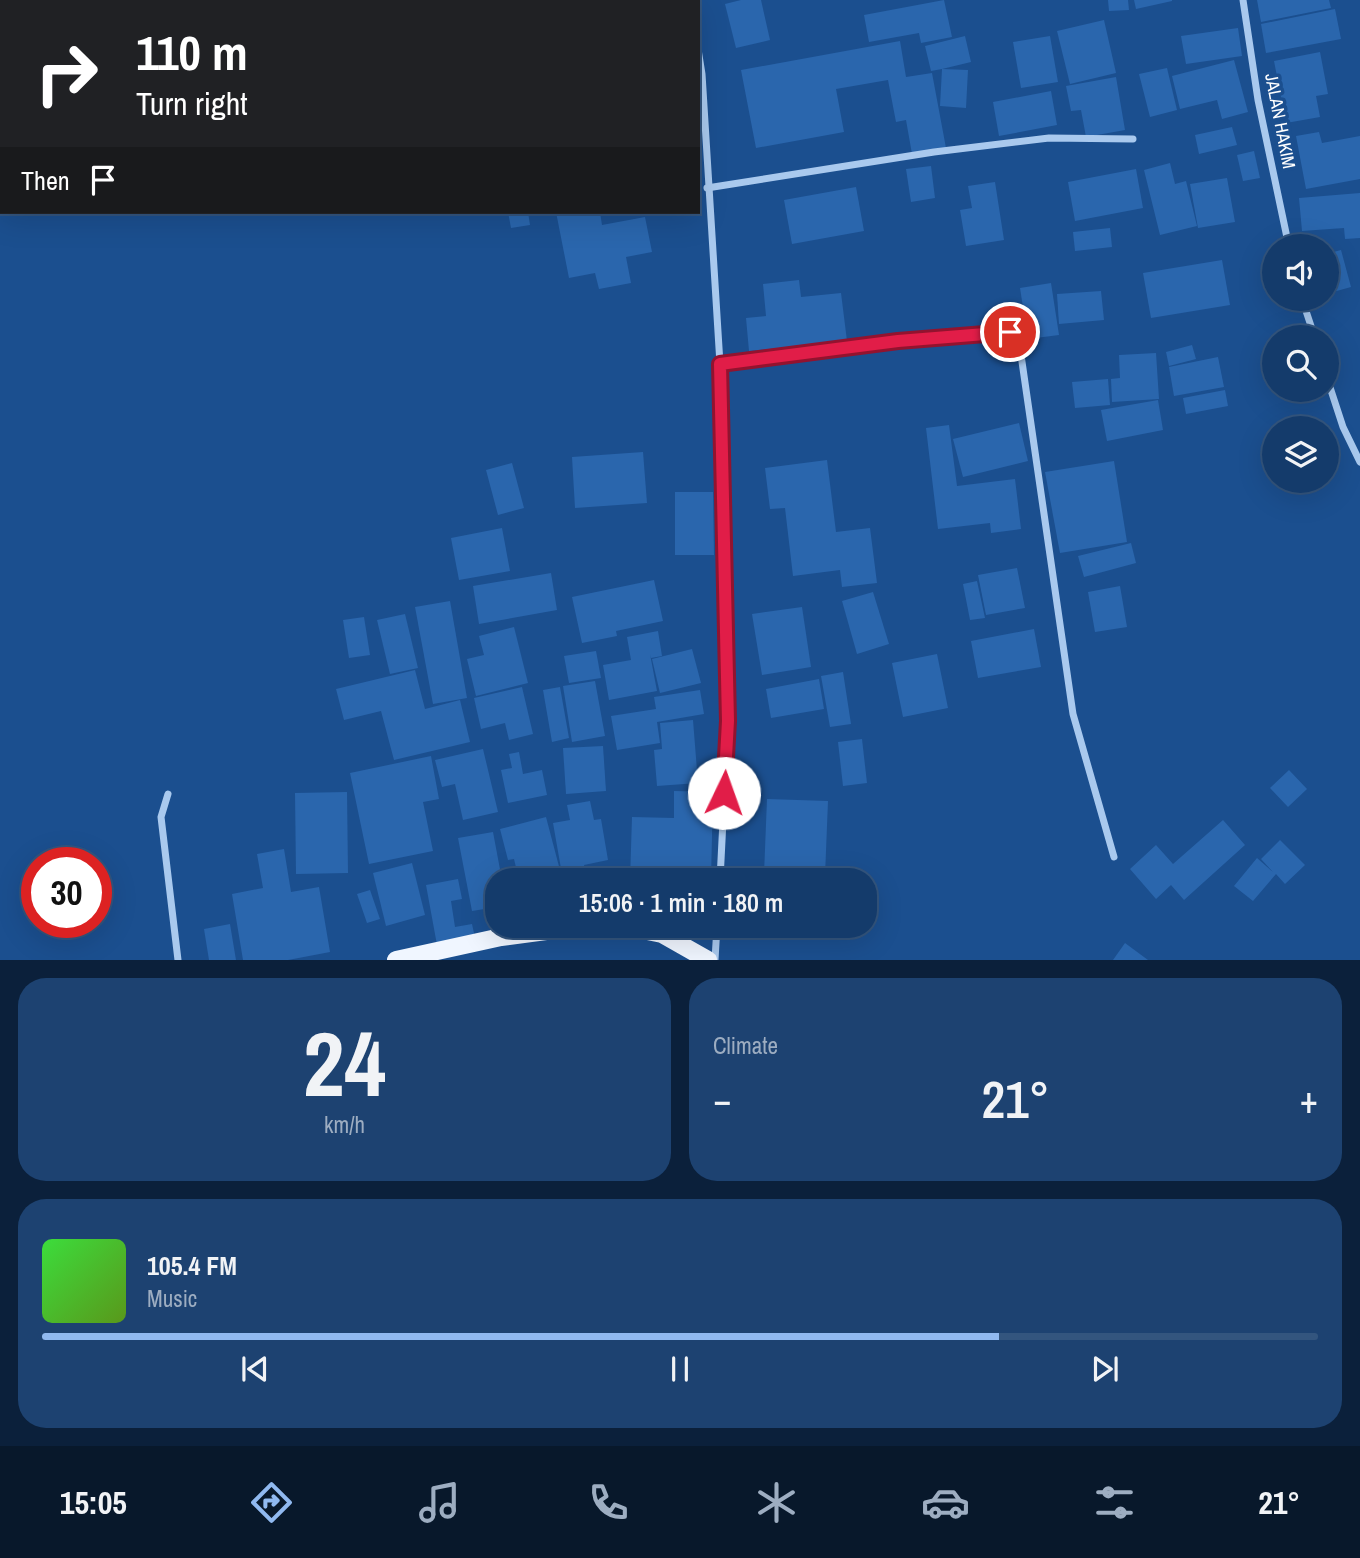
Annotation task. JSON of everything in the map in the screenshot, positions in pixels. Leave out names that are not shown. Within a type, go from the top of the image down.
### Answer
[{"type":"main road","points":[[396,960],[496,938]]},
{"type":"main road","points":[[669,938],[708,960]]},
{"type":"street","name":"JALAN HAKIM","points":[[1243,0],[1258,100],[1286,234]]},
{"type":"street","points":[[700,62],[720,364],[728,721],[721,868]]},
{"type":"street","points":[[707,188],[934,152],[1036,139],[1133,139]]},
{"type":"street","points":[[720,364],[898,341],[1010,332],[1020,348],[1073,714],[1114,857]]},
{"type":"street","points":[[1335,402],[1343,427],[1360,462]]},
{"type":"street","points":[[168,794],[160,817],[178,960]]},
{"type":"street","points":[[715,960],[716,938]]},
{"type":"building","points":[[741,0],[761,0],[770,40],[736,48],[725,4]]},
{"type":"building","points":[[944,0],[952,37],[921,43],[919,33],[869,42],[864,15]]},
{"type":"building","points":[[1108,0],[1128,0],[1129,10],[1109,11]]},
{"type":"building","points":[[1134,0],[1172,0],[1172,1],[1136,9]]},
{"type":"building","points":[[1257,0],[1329,0],[1331,8],[1261,22]]},
{"type":"building","points":[[1335,9],[1341,39],[1266,53],[1261,24]]},
{"type":"building","points":[[1104,20],[1116,73],[1070,84],[1057,31]]},
{"type":"building","points":[[1238,28],[1242,56],[1186,64],[1181,36]]},
{"type":"building","points":[[965,36],[971,62],[931,71],[925,46]]},
{"type":"building","points":[[1050,36],[1058,82],[1021,88],[1013,42]]},
{"type":"building","points":[[900,41],[906,77],[932,73],[946,148],[912,154],[906,120],[896,122],[888,80],[836,89],[844,132],[756,148],[741,70]]},
{"type":"building","points":[[1320,52],[1328,94],[1316,96],[1320,117],[1286,123],[1274,61]]},
{"type":"building","points":[[1234,60],[1248,112],[1222,119],[1217,100],[1180,109],[1172,76]]},
{"type":"building","points":[[1167,68],[1177,110],[1150,117],[1139,74]]},
{"type":"building","points":[[942,69],[968,70],[966,108],[940,106]]},
{"type":"building","points":[[1116,77],[1125,130],[1086,137],[1081,110],[1071,111],[1066,86]]},
{"type":"building","points":[[1051,91],[1057,125],[999,136],[993,102]]},
{"type":"building","points":[[1232,127],[1237,145],[1199,154],[1195,135]]},
{"type":"building","points":[[1319,132],[1322,143],[1360,136],[1360,179],[1306,189],[1296,136]]},
{"type":"building","points":[[1254,151],[1260,178],[1243,181],[1237,155]]},
{"type":"building","points":[[1170,163],[1175,184],[1186,181],[1197,226],[1160,235],[1144,170]]},
{"type":"building","points":[[931,166],[935,198],[911,202],[906,169]]},
{"type":"building","points":[[1136,169],[1143,208],[1075,221],[1068,182]]},
{"type":"building","points":[[1227,178],[1235,222],[1198,228],[1190,184]]},
{"type":"building","points":[[995,182],[1004,240],[966,246],[960,210],[972,208],[968,186]]},
{"type":"building","points":[[856,187],[864,231],[792,244],[784,200]]},
{"type":"building","points":[[1360,193],[1360,238],[1345,239],[1344,228],[1302,231],[1299,198]]},
{"type":"building","points":[[508,214],[528,214],[530,225],[511,228]]},
{"type":"building","points":[[556,214],[600,214],[602,225],[645,217],[652,252],[626,257],[631,283],[599,289],[595,273],[569,278]]},
{"type":"building","points":[[1110,228],[1112,247],[1075,251],[1073,232]]},
{"type":"building","points":[[1339,251],[1351,287],[1339,290]]},
{"type":"building","points":[[1222,260],[1230,305],[1151,318],[1143,273]]},
{"type":"building","points":[[799,280],[801,297],[841,293],[847,341],[749,351],[746,318],[766,316],[763,284]]},
{"type":"building","points":[[1051,283],[1059,335],[1028,339],[1020,288]]},
{"type":"building","points":[[1101,291],[1104,320],[1059,324],[1057,294]]},
{"type":"building","points":[[1192,345],[1196,359],[1169,366],[1166,352]]},
{"type":"building","points":[[1156,353],[1159,399],[1112,402],[1111,379],[1120,378],[1119,355]]},
{"type":"building","points":[[1218,357],[1224,387],[1174,396],[1169,367]]},
{"type":"building","points":[[1108,379],[1110,405],[1075,408],[1072,382]]},
{"type":"building","points":[[1225,390],[1228,406],[1186,414],[1183,398]]},
{"type":"building","points":[[1158,400],[1163,430],[1107,441],[1101,410]]},
{"type":"building","points":[[1019,423],[1028,461],[963,477],[953,439]]},
{"type":"building","points":[[949,425],[957,486],[1015,479],[1021,529],[991,533],[990,523],[938,529],[926,428]]},
{"type":"building","points":[[643,452],[647,503],[575,508],[572,457]]},
{"type":"building","points":[[827,460],[836,532],[870,528],[877,583],[842,587],[840,570],[793,576],[785,508],[770,509],[765,468]]},
{"type":"building","points":[[1114,461],[1127,542],[1060,553],[1045,472]]},
{"type":"building","points":[[512,463],[524,508],[498,515],[486,470]]},
{"type":"building","points":[[675,492],[713,492],[714,555],[675,555]]},
{"type":"building","points":[[502,528],[510,571],[459,580],[451,538]]},
{"type":"building","points":[[1131,543],[1136,563],[1084,577],[1078,556]]},
{"type":"building","points":[[1017,568],[1025,608],[986,615],[978,575]]},
{"type":"building","points":[[551,573],[557,610],[479,624],[473,586]]},
{"type":"building","points":[[654,580],[663,621],[616,631],[617,636],[582,643],[572,597]]},
{"type":"building","points":[[977,581],[985,618],[970,620],[963,584]]},
{"type":"building","points":[[1120,586],[1127,627],[1095,632],[1088,592]]},
{"type":"building","points":[[873,592],[889,644],[857,654],[842,601]]},
{"type":"building","points":[[450,601],[467,698],[433,704],[415,607]]},
{"type":"building","points":[[802,607],[811,667],[762,675],[752,614]]},
{"type":"building","points":[[405,614],[418,668],[390,674],[377,620]]},
{"type":"building","points":[[364,617],[370,655],[349,658],[343,620]]},
{"type":"building","points":[[514,627],[528,683],[476,696],[467,659],[484,655],[479,636]]},
{"type":"building","points":[[1034,629],[1041,667],[978,678],[971,641]]},
{"type":"building","points":[[658,631],[662,656],[651,658],[650,654],[657,691],[609,700],[603,665],[631,660],[627,637]]},
{"type":"building","points":[[692,649],[701,683],[660,693],[652,659]]},
{"type":"building","points":[[596,651],[601,678],[569,683],[564,656]]},
{"type":"building","points":[[937,654],[948,708],[903,717],[892,663]]},
{"type":"building","points":[[415,670],[425,709],[460,700],[470,742],[394,760],[381,711],[344,720],[336,689]]},
{"type":"building","points":[[843,672],[851,724],[830,727],[821,676]]},
{"type":"building","points":[[819,679],[824,709],[771,718],[766,689]]},
{"type":"building","points":[[595,681],[605,736],[572,742],[563,686]]},
{"type":"building","points":[[522,687],[533,734],[509,740],[505,723],[481,729],[474,698]]},
{"type":"building","points":[[560,687],[569,738],[552,742],[543,690]]},
{"type":"building","points":[[700,690],[704,714],[657,722],[660,743],[617,750],[611,716],[656,709],[654,697]]},
{"type":"building","points":[[693,720],[698,783],[657,786],[654,750],[662,749],[660,723]]},
{"type":"building","points":[[862,739],[867,783],[843,786],[838,742]]},
{"type":"building","points":[[603,746],[606,791],[566,794],[563,748]]},
{"type":"building","points":[[483,749],[498,812],[463,820],[455,784],[442,787],[435,760]]},
{"type":"building","points":[[519,752],[523,774],[542,770],[547,795],[508,803],[501,770],[512,768],[509,754]]},
{"type":"building","points":[[431,756],[439,799],[423,802],[433,851],[369,864],[350,773]]},
{"type":"building","points":[[1289,770],[1307,789],[1288,807],[1270,788]]},
{"type":"building","points":[[674,791],[713,792],[711,868],[630,868],[632,817],[674,818]]},
{"type":"building","points":[[347,792],[348,873],[296,874],[295,793]]},
{"type":"building","points":[[767,799],[828,801],[825,868],[764,868]]},
{"type":"building","points":[[590,801],[594,820],[601,819],[608,860],[584,865],[585,868],[561,868],[553,823],[570,820],[567,805]]},
{"type":"building","points":[[546,817],[559,868],[516,868],[514,859],[508,860],[500,829]]},
{"type":"building","points":[[1223,820],[1245,845],[1184,900],[1171,885],[1156,899],[1130,869],[1156,845],[1173,864]]},
{"type":"building","points":[[493,832],[500,868],[485,868],[485,909],[472,911],[458,838]]},
{"type":"building","points":[[1280,840],[1305,865],[1285,884],[1276,874],[1253,901],[1234,886],[1257,858],[1273,872],[1261,859]]},
{"type":"building","points":[[284,849],[291,892],[319,887],[330,952],[288,960],[243,960],[232,894],[263,888],[257,854]]},
{"type":"building","points":[[412,863],[425,915],[386,926],[373,873]]},
{"type":"building","points":[[458,879],[462,899],[451,901],[455,927],[472,924],[475,938],[437,945],[426,885]]},
{"type":"building","points":[[370,890],[380,919],[367,923],[357,894]]},
{"type":"building","points":[[230,924],[236,960],[209,960],[204,929]]},
{"type":"building","points":[[1125,943],[1148,960],[1113,960]]},
{"type":"route","points":[[724,793],[728,721],[720,364],[898,341],[1010,332]]}]
